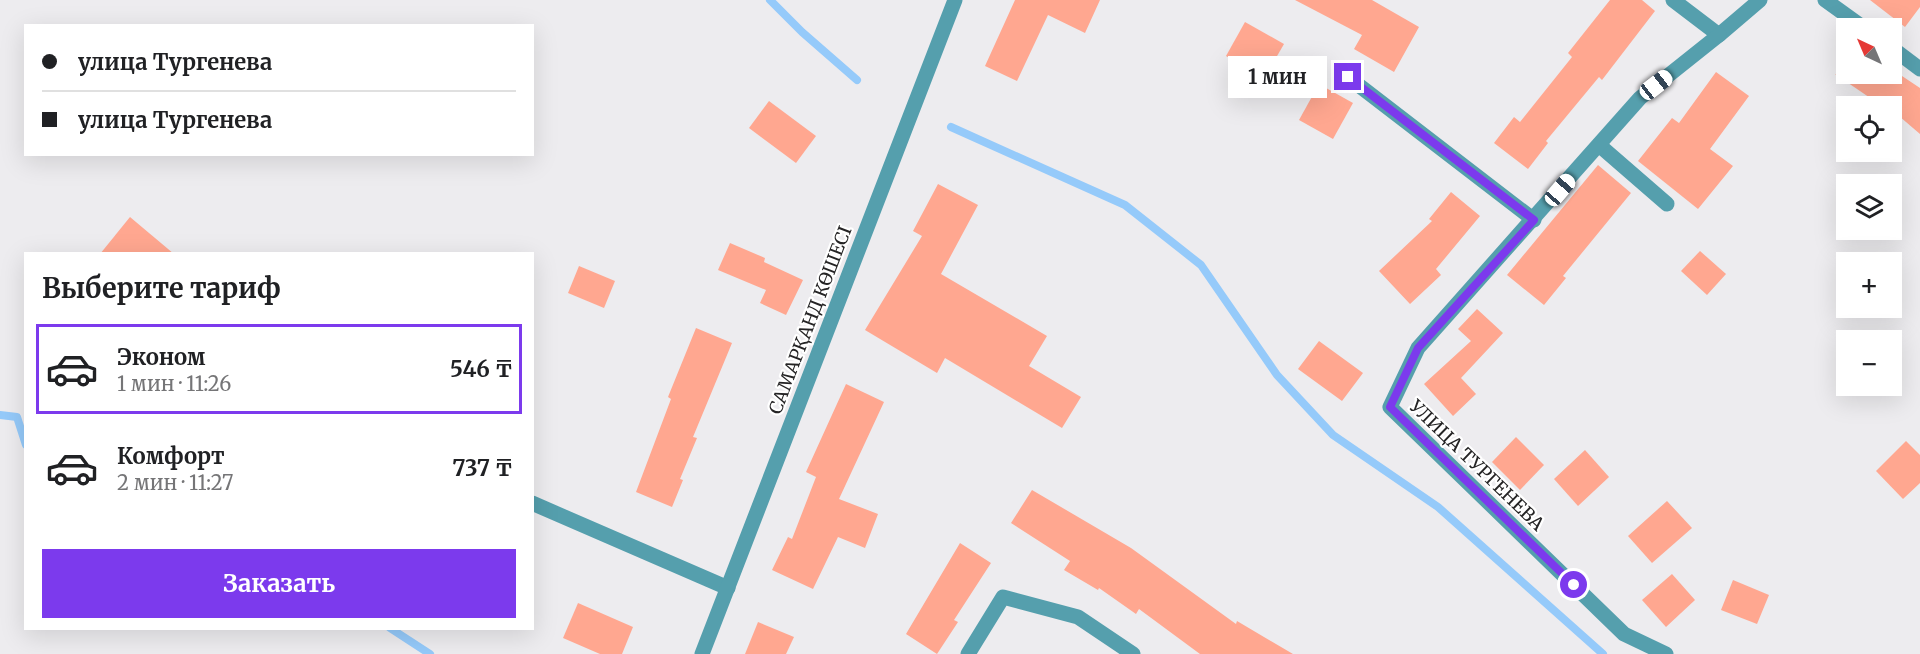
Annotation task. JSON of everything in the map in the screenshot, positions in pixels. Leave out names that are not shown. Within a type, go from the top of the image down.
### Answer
[{"type":"street","name":"САМАРҚАНД КӨШЕСІ","points":[[702,654],[955,0]]},
{"type":"street","points":[[1673,0],[1719,35]]},
{"type":"street","name":"УЛИЦА ТУРГЕНЕВА","points":[[1666,654],[1624,634],[1390,407],[1418,348],[1640,98],[1760,0]]},
{"type":"street","points":[[1825,0],[1850,18]]},
{"type":"street","points":[[1902,56],[1920,69]]},
{"type":"street","points":[[1348,77],[1534,220]]},
{"type":"street","points":[[1599,145],[1667,204]]},
{"type":"street","points":[[534,504],[728,588]]},
{"type":"street","points":[[968,654],[1003,597],[1078,617],[1133,654]]},
{"type":"building","points":[[1015,0],[1100,0],[1085,33],[1048,15],[1017,81],[985,66]]},
{"type":"building","points":[[1295,0],[1372,0],[1419,27],[1394,72],[1354,49],[1362,35]]},
{"type":"building","points":[[1610,0],[1642,0],[1655,11],[1602,80],[1599,77],[1546,141],[1548,143],[1528,169],[1494,143],[1514,117],[1520,122],[1572,57],[1568,53]]},
{"type":"building","points":[[1870,0],[1920,0],[1920,7],[1905,27],[1902,25],[1902,18],[1893,18]]},
{"type":"building","points":[[1245,22],[1284,44],[1265,77],[1226,56]]},
{"type":"building","points":[[1716,72],[1749,96],[1710,149],[1733,166],[1698,209],[1638,161],[1672,118],[1679,123]]},
{"type":"building","points":[[1902,76],[1920,88],[1920,134],[1902,119],[1902,96],[1867,96],[1850,84],[1902,84]]},
{"type":"building","points":[[1319,84],[1353,103],[1333,139],[1299,120]]},
{"type":"building","points":[[769,101],[816,136],[796,163],[749,128]]},
{"type":"building","points":[[1598,165],[1631,193],[1563,276],[1566,278],[1544,305],[1507,275]]},
{"type":"building","points":[[938,184],[978,205],[941,274],[1047,336],[1029,366],[1081,397],[1062,428],[945,358],[937,373],[865,330],[922,236],[913,231]]},
{"type":"building","points":[[1451,192],[1480,216],[1436,269],[1441,275],[1410,304],[1379,271],[1432,221],[1429,219]]},
{"type":"building","points":[[130,217],[172,252],[102,252]]},
{"type":"building","points":[[730,243],[765,258],[764,262],[803,280],[786,315],[760,303],[766,290],[718,270]]},
{"type":"building","points":[[1700,251],[1726,274],[1707,295],[1681,271]]},
{"type":"building","points":[[579,266],[615,281],[604,308],[568,293]]},
{"type":"building","points":[[1477,309],[1503,333],[1461,378],[1476,394],[1453,416],[1424,384],[1471,341],[1458,329]]},
{"type":"building","points":[[696,328],[732,343],[693,437],[697,438],[680,479],[683,480],[672,507],[636,492],[671,399],[668,397]]},
{"type":"building","points":[[1319,341],[1363,373],[1342,401],[1298,369]]},
{"type":"building","points":[[846,384],[884,402],[839,499],[878,514],[865,548],[838,537],[813,589],[772,570],[788,537],[792,539],[816,477],[806,472]]},
{"type":"building","points":[[1516,437],[1544,465],[1520,490],[1492,462]]},
{"type":"building","points":[[1906,441],[1920,455],[1920,483],[1903,499],[1876,471]]},
{"type":"building","points":[[1585,450],[1609,477],[1578,506],[1554,479]]},
{"type":"building","points":[[1032,490],[1131,548],[1236,624],[1237,621],[1293,654],[1200,654],[1139,609],[1136,614],[1099,588],[1098,590],[1064,570],[1070,561],[1011,523]]},
{"type":"building","points":[[1667,501],[1692,528],[1652,563],[1628,536]]},
{"type":"building","points":[[960,543],[991,563],[954,620],[958,622],[937,654],[906,634]]},
{"type":"building","points":[[1672,574],[1695,600],[1666,627],[1642,600]]},
{"type":"building","points":[[1733,580],[1769,595],[1757,624],[1721,610]]},
{"type":"building","points":[[578,603],[633,627],[622,654],[600,654],[563,638]]},
{"type":"building","points":[[758,622],[794,637],[786,654],[745,654]]},
{"type":"waterway","points":[[770,0],[802,32],[857,80]]},
{"type":"waterway","points":[[951,127],[1125,205],[1201,265],[1277,375],[1333,435],[1438,507],[1603,654]]},
{"type":"waterway","points":[[0,415],[17,417],[24,439]]},
{"type":"waterway","points":[[393,630],[430,654]]},
{"type":"route","points":[[1348,77],[1534,220],[1418,348],[1390,407],[1574,585]]}]
